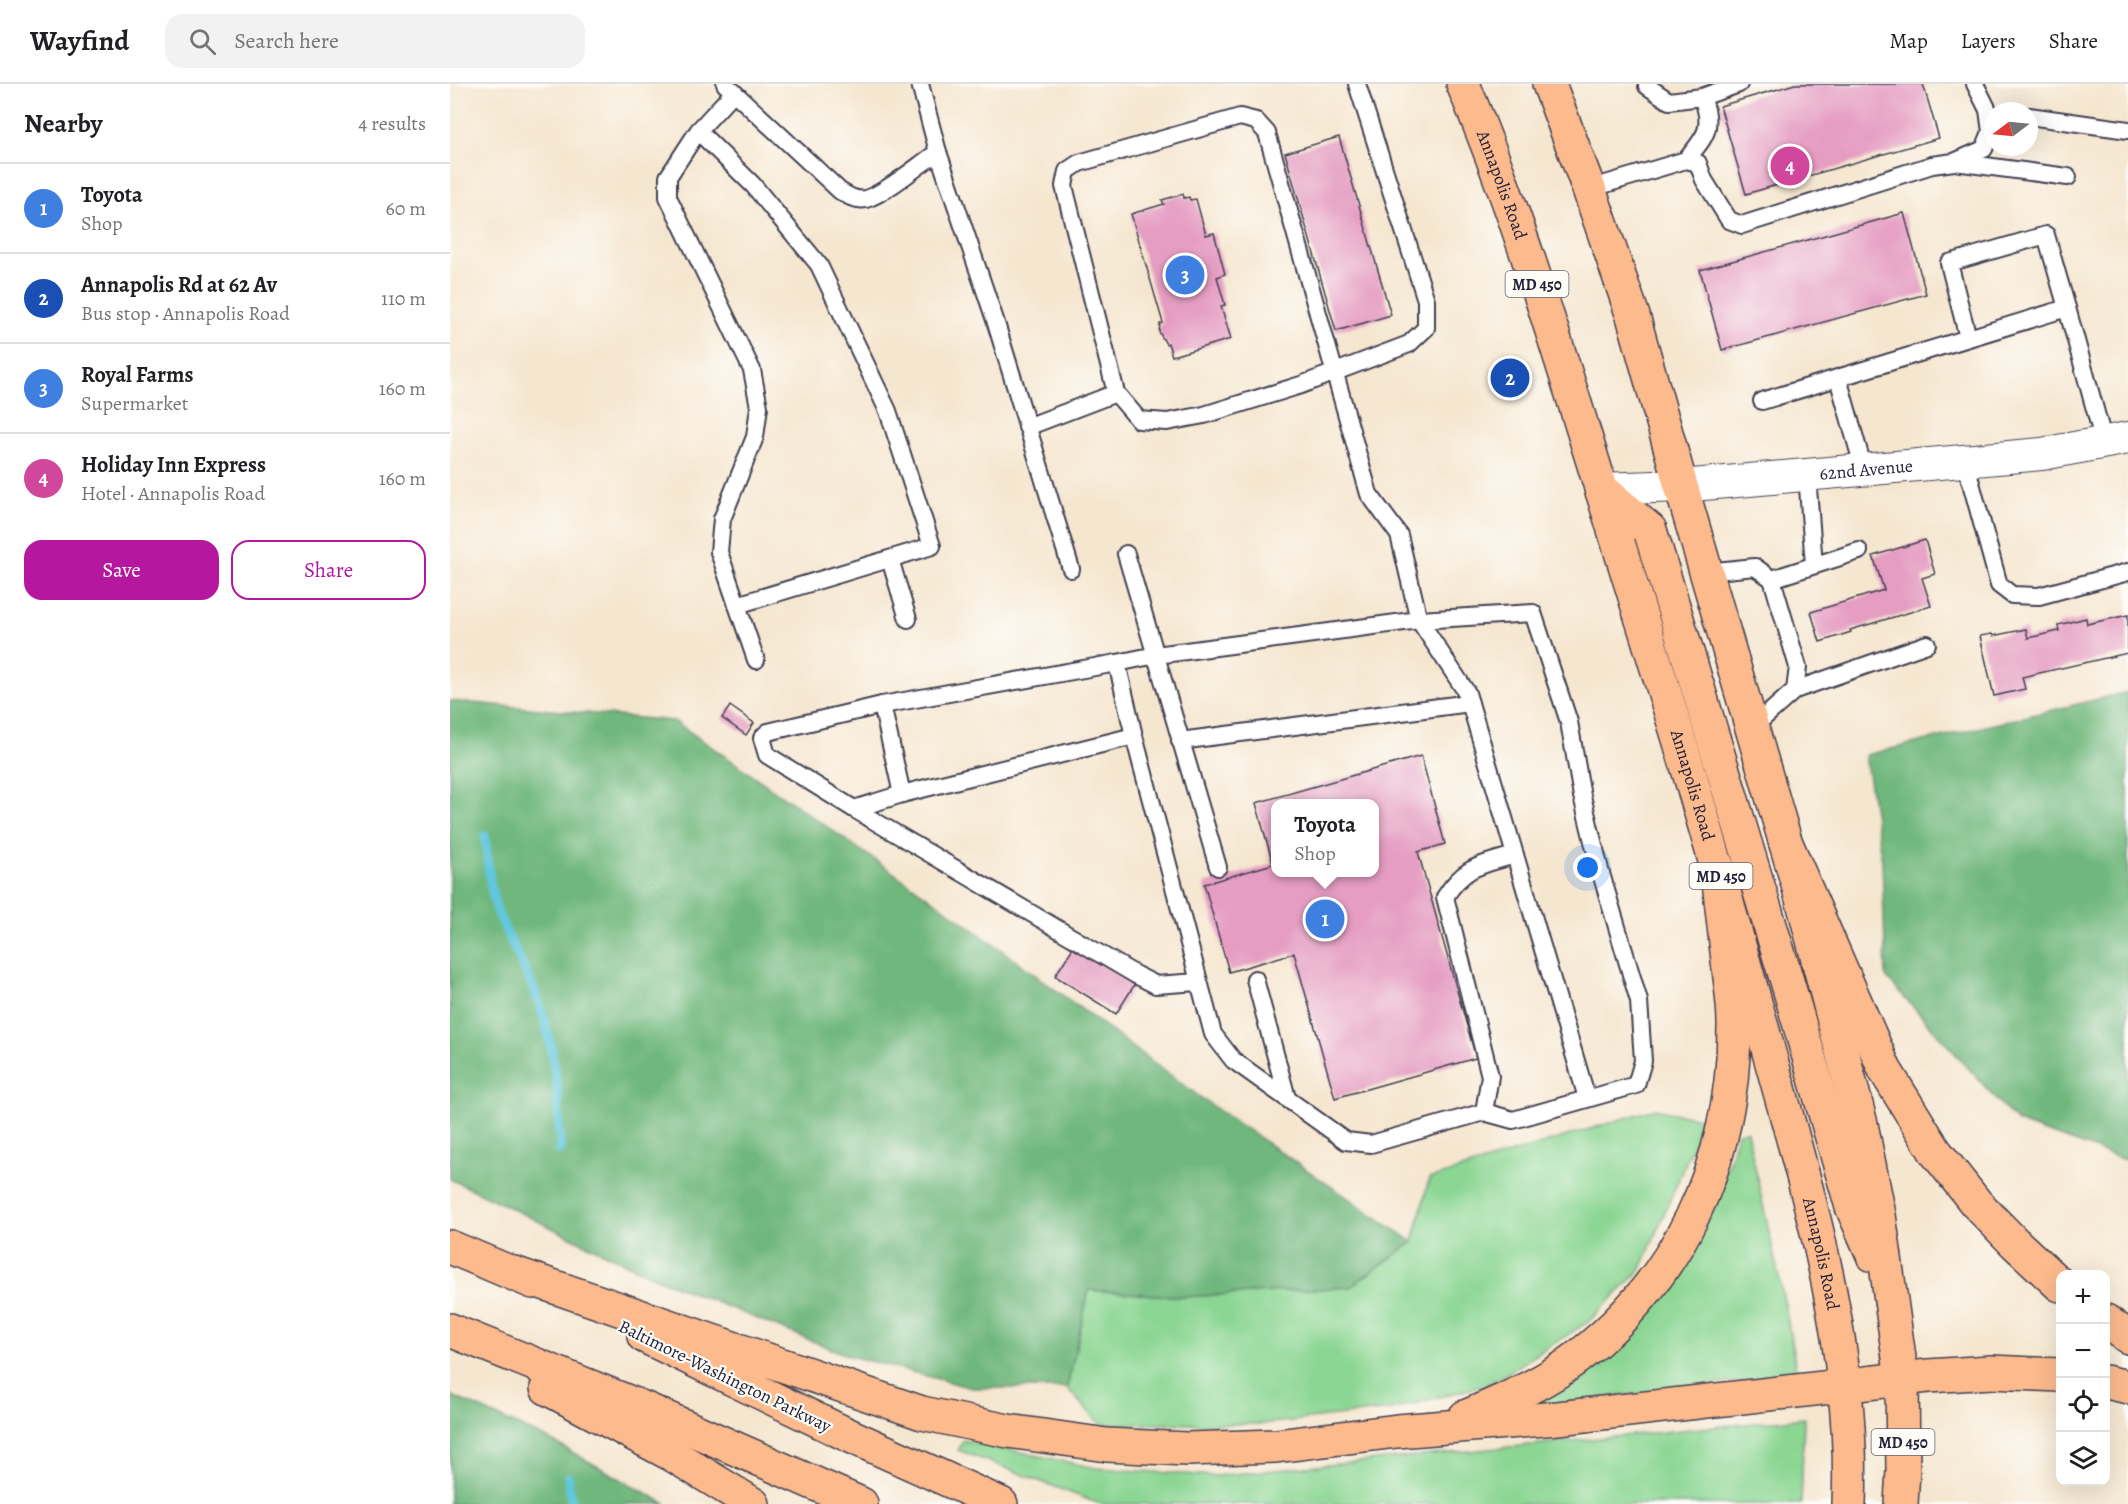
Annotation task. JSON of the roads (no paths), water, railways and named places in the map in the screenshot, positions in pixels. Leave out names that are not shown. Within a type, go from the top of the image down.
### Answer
[{"type":"main road","name":"Annapolis Road","points":[[1463,84],[1486,139],[1542,297],[1717,865],[1818,1236],[1846,1386],[1851,1473],[1849,1504]]},
{"type":"main road","name":"MD 450","points":[[1549,84],[1589,189],[1633,316],[1803,902],[1861,1124],[1879,1215],[1902,1379],[1901,1504]]},
{"type":"main road","points":[[1601,489],[1650,530],[1780,957],[1852,1207],[1891,1296]]},
{"type":"main road","points":[[1785,841],[1885,1070],[1935,1150],[1976,1203],[2014,1243],[2056,1281]]},
{"type":"main road","points":[[1397,1431],[1462,1418],[1509,1398],[1562,1368],[1603,1336],[1630,1310],[1660,1274],[1686,1232],[1710,1178],[1726,1119],[1733,1076],[1735,1022],[1717,865]]},
{"type":"main road","name":"Baltimore-Washington Parkway","points":[[450,1247],[514,1273],[844,1433],[1001,1504]]},
{"type":"main road","points":[[514,1273],[922,1413],[1008,1431],[1107,1445],[1187,1449],[1276,1446],[1397,1431],[1558,1418],[1902,1379],[1991,1372],[2056,1375]]},
{"type":"main road","points":[[2110,1324],[2128,1337]]},
{"type":"main road","points":[[450,1330],[648,1410],[861,1504]]},
{"type":"main road","points":[[450,1336],[671,1454],[753,1504]]},
{"type":"main road","points":[[2110,1383],[2128,1387]]},
{"type":"street","name":"62nd Avenue","points":[[1601,489],[1681,486],[2042,454],[2116,440]]},
{"type":"lane","points":[[920,84],[938,152],[995,320],[1071,569]]},
{"type":"lane","points":[[1357,84],[1426,300],[1426,328],[1409,344],[1336,372],[1204,415],[1167,422],[1139,420],[1116,393],[1064,186],[1067,171],[1079,164],[1240,117],[1256,121],[1267,134],[1336,372],[1369,494],[1399,535],[1419,621],[1467,693],[1587,1098]]},
{"type":"lane","points":[[1647,84],[1647,87],[1669,101],[1702,97],[1739,84]]},
{"type":"lane","points":[[1975,84],[1986,102]]},
{"type":"lane","points":[[756,660],[719,552],[722,519],[755,437],[759,407],[753,370],[668,197],[668,177],[698,130],[729,88],[840,192],[851,199],[866,199],[895,183],[938,152]]},
{"type":"lane","points":[[1686,160],[1705,137],[1709,115],[1702,97]]},
{"type":"lane","points":[[2038,117],[2128,130]]},
{"type":"lane","points":[[698,130],[753,185],[819,265],[888,411],[932,546],[737,605]]},
{"type":"lane","points":[[1954,162],[1984,149]]},
{"type":"lane","points":[[1589,189],[1686,160],[1698,163],[1704,180],[1729,220],[1742,225],[1932,165],[1954,162],[2068,177]]},
{"type":"lane","points":[[1968,338],[1949,263],[2046,235],[2067,308],[2116,440]]},
{"type":"lane","points":[[1762,400],[2067,308]]},
{"type":"lane","points":[[1838,378],[1864,470]]},
{"type":"lane","points":[[1027,427],[1116,393]]},
{"type":"lane","points":[[1965,461],[1999,585],[2012,595],[2038,596],[2128,572]]},
{"type":"lane","points":[[1807,475],[1814,565]]},
{"type":"lane","points":[[1772,579],[1859,551]]},
{"type":"lane","points":[[1126,554],[1218,867]]},
{"type":"lane","points":[[890,560],[908,619]]},
{"type":"lane","points":[[1706,572],[1755,567],[1772,579],[1798,667],[1795,690]]},
{"type":"lane","points":[[1117,663],[1134,736],[1213,1034],[1233,1059],[1346,1141],[1371,1144],[1484,1112],[1513,1120],[1636,1085],[1643,1061],[1639,1002],[1600,870],[1582,796],[1569,723],[1533,613],[1419,621],[1156,655],[882,705],[768,732],[762,738],[767,755],[854,809],[1146,980],[1156,985],[1198,982]]},
{"type":"lane","points":[[1752,728],[1795,690],[1927,644]]},
{"type":"lane","points":[[1180,741],[1470,703]]},
{"type":"lane","points":[[882,705],[902,794]]},
{"type":"lane","points":[[854,809],[902,794],[1134,736]]},
{"type":"lane","points":[[1484,1112],[1490,1076],[1445,897],[1455,881],[1470,868],[1515,855]]},
{"type":"lane","points":[[1255,979],[1287,1098]]},
{"type":"waterway","points":[[485,836],[495,904],[535,991],[548,1034],[556,1084],[560,1150]]},
{"type":"waterway","points":[[568,1477],[572,1504]]},
{"type":"place","name":"Holiday Inn Express","points":[[1790,166]]},
{"type":"place","name":"Royal Farms","points":[[1185,275]]},
{"type":"place","name":"Annapolis Rd at 62 Av","points":[[1510,378]]},
{"type":"place","name":"Toyota","points":[[1325,919]]}]
